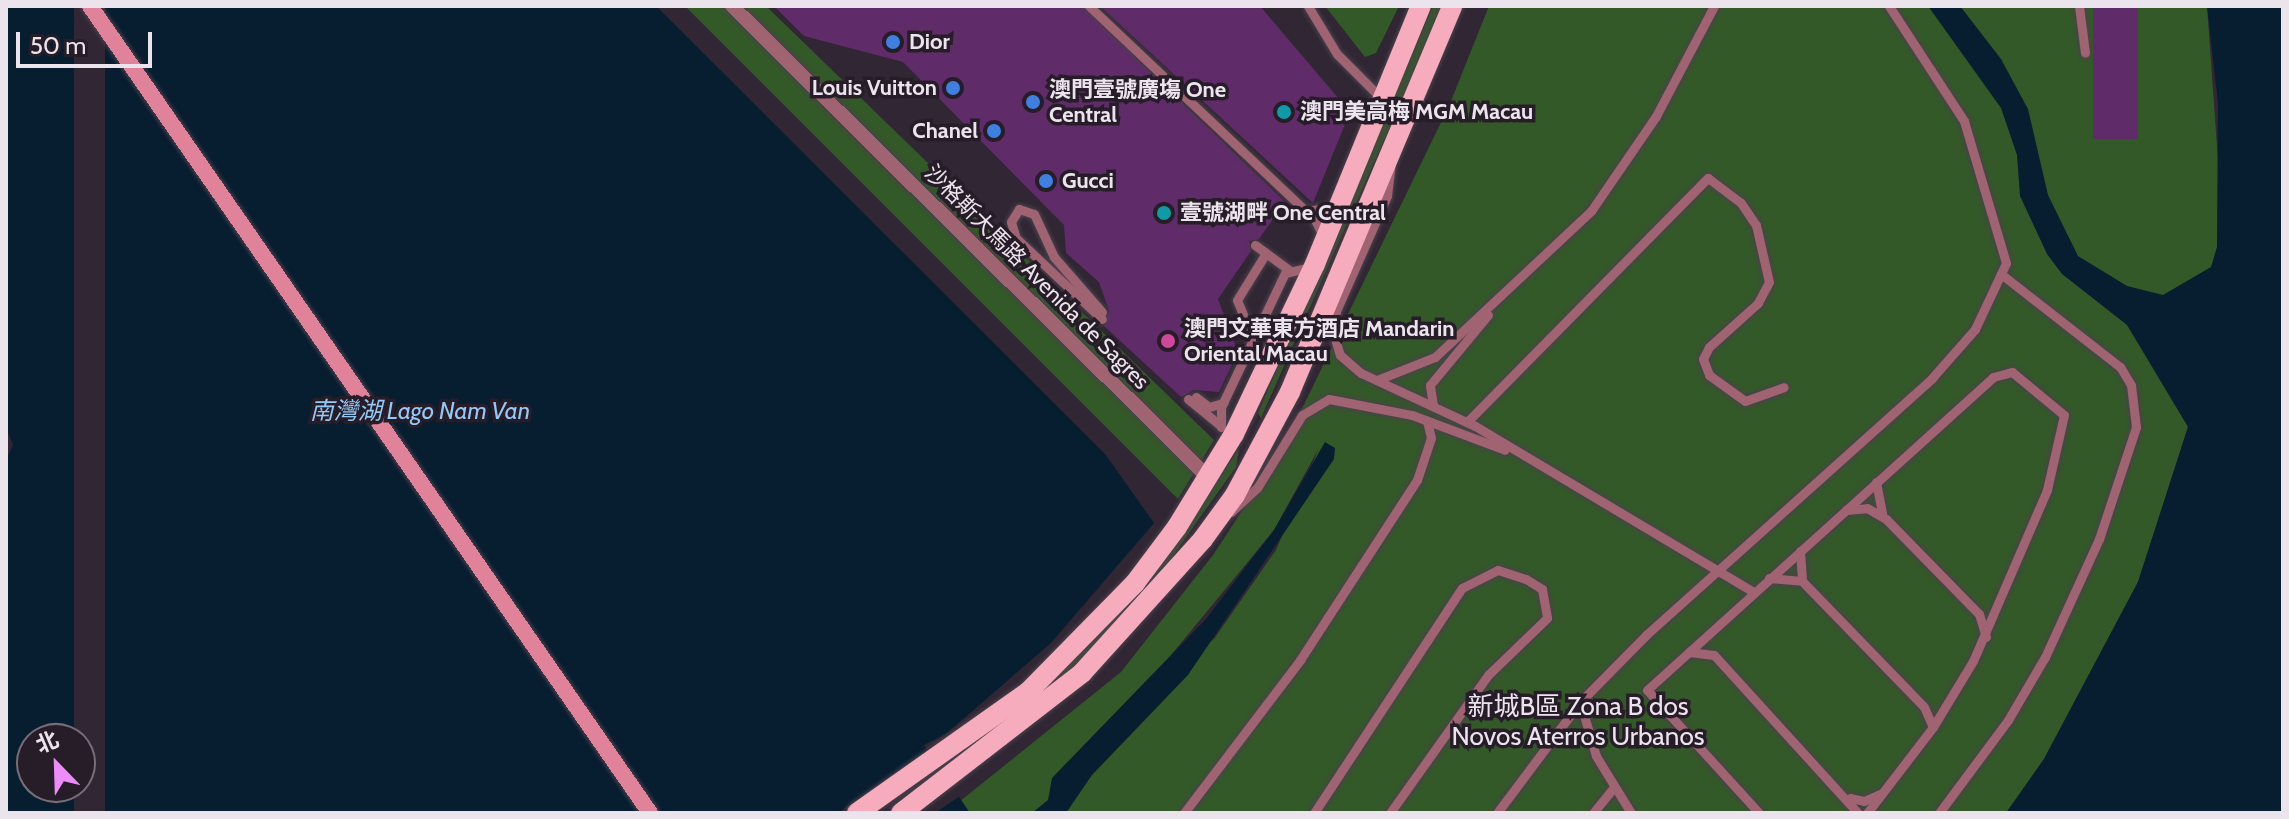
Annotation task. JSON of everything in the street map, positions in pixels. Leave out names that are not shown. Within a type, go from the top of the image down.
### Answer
[{"type":"main road","points":[[90,6],[650,813]]},
{"type":"main road","points":[[857,813],[943,753],[1069,655],[1135,583],[1209,478],[1228,430],[1315,264],[1421,6]]},
{"type":"main road","points":[[901,813],[958,774],[1082,673],[1216,522],[1290,392],[1452,6]]},
{"type":"main road","points":[[1228,430],[1258,430],[1290,392]]},
{"type":"street","name":"沙格斯大馬路 Avenida de Sagres","points":[[732,6],[1209,478]]},
{"type":"lane","points":[[1089,6],[1306,211],[1325,241]]},
{"type":"lane","points":[[1308,6],[1337,54],[1383,100]]},
{"type":"lane","points":[[1376,380],[1429,362],[1492,308],[1591,211],[1656,116],[1714,6]]},
{"type":"lane","points":[[1497,813],[1580,702],[1932,378],[1975,329],[2006,263],[1964,121],[1889,6]]},
{"type":"lane","points":[[2079,6],[2085,53]]},
{"type":"lane","points":[[1389,158],[1387,196],[1332,329],[1340,355],[1376,380],[1467,422],[1754,592]]},
{"type":"lane","points":[[1467,422],[1708,178],[1741,203],[1756,225],[1769,282],[1758,303],[1709,347],[1703,359],[1709,375],[1745,401],[1784,387]]},
{"type":"lane","points":[[1306,211],[1323,214],[1342,202]]},
{"type":"lane","points":[[1019,209],[1034,214],[1054,257],[1102,316],[1016,238],[1011,222],[1019,209]]},
{"type":"lane","points":[[1255,245],[1289,270]]},
{"type":"lane","points":[[1253,339],[1237,300],[1266,253]]},
{"type":"lane","points":[[1228,430],[1223,403],[1289,270],[1315,264]]},
{"type":"lane","points":[[1939,813],[2008,720],[2045,657],[2099,539],[2136,427],[2131,385],[2120,367],[2001,274]]},
{"type":"lane","points":[[1401,412],[1420,400],[1492,308]]},
{"type":"lane","points":[[1759,813],[1647,690],[1876,482],[2002,373],[2023,376],[2056,402],[2065,422],[2062,442],[2003,602],[1986,637],[1933,727],[1867,813]]},
{"type":"lane","points":[[1430,385],[1434,406]]},
{"type":"lane","points":[[1223,403],[1209,407],[1192,398],[1228,430]]},
{"type":"lane","points":[[1216,522],[1250,497],[1316,404],[1339,398],[1427,420],[1526,458]]},
{"type":"lane","points":[[1184,813],[1300,660],[1417,480],[1431,438],[1427,420]]},
{"type":"lane","points":[[1876,482],[1876,501],[1886,519],[1974,609],[1986,637]]},
{"type":"lane","points":[[1844,511],[1867,508],[1886,519]]},
{"type":"lane","points":[[1800,551],[1802,581],[1924,707],[1933,727]]},
{"type":"lane","points":[[1314,813],[1462,588],[1498,570],[1542,589],[1547,618],[1488,675],[1390,813]]},
{"type":"lane","points":[[1769,578],[1802,581]]},
{"type":"lane","points":[[1974,609],[1989,611],[2003,602]]},
{"type":"lane","points":[[1713,630],[1714,655]]},
{"type":"lane","points":[[1688,652],[1714,655],[1850,798],[1858,813]]},
{"type":"lane","points":[[1924,707],[1949,701]]},
{"type":"lane","points":[[1580,702],[1613,788],[1631,813]]},
{"type":"lane","points":[[1593,813],[1613,788]]},
{"type":"lane","points":[[1850,798],[1864,801],[1883,792]]},
{"type":"green space","points":[[685,6],[766,6],[1214,440],[1178,499]]},
{"type":"green space","points":[[1325,6],[1399,6],[1376,53],[1365,57]]},
{"type":"green space","points":[[1433,6],[1443,6],[1261,418],[1258,413]]},
{"type":"green space","points":[[1489,6],[2207,6],[2220,188],[2217,247],[2188,427],[2138,582],[2044,759],[2006,813],[970,813],[959,802],[1121,672],[1213,555],[1282,450],[1449,106]],"holes":[[[1319,448],[1276,550],[1214,639],[1143,689],[1274,530]]]},
{"type":"green space","points":[[1239,449],[1236,467],[1152,585],[1073,670],[959,762],[955,757],[1046,688],[1133,599]]},
{"type":"water","name":"南灣湖 Lago Nam Van","points":[[6,6],[656,6],[1105,454],[1154,523],[1051,643],[946,734],[924,745],[970,813],[6,813],[6,460],[13,445],[6,427]]},
{"type":"water","points":[[1928,6],[1960,6],[2001,59],[2028,109],[2048,195],[2078,256],[2127,286],[2163,295],[2211,267],[2217,247],[2218,103],[2207,6],[2283,6],[2283,813],[2006,813],[2044,759],[2138,582],[2188,427],[2127,325],[2062,274],[2047,254],[2020,196],[2017,155],[2001,108]]},
{"type":"water","points":[[1325,442],[1335,448],[1334,459],[1188,675],[1092,775],[1066,813],[1032,813],[1048,800],[1052,778],[1206,619],[1274,530]]},
{"type":"pier","points":[[74,6],[105,6],[105,813],[74,813],[74,803],[96,803],[96,723],[74,723]]},
{"type":"pier","points":[[931,749],[960,796],[935,813],[838,813]]},
{"type":"building","name":"壹號湖畔 One Central","points":[[774,6],[1082,6],[1285,202],[1259,239],[1249,241],[1251,251],[1218,299],[1238,352],[1219,392],[1194,390],[1181,397],[1104,326],[1109,311],[1099,282],[1066,253],[1064,225],[903,62],[804,36]]},
{"type":"building","name":"澳門美高梅 MGM Macau","points":[[1100,6],[1260,6],[1350,112],[1313,203]]},
{"type":"building","points":[[2093,6],[2138,6],[2138,139],[2093,139]]},
{"type":"place","name":"Dior","points":[[893,42]]},
{"type":"place","name":"Louis Vuitton","points":[[953,88]]},
{"type":"place","name":"澳門壹號廣塲 One Central","points":[[1033,102]]},
{"type":"place","name":"澳門美高梅 MGM Macau","points":[[1284,112]]},
{"type":"place","name":"Chanel","points":[[994,131]]},
{"type":"place","name":"Gucci","points":[[1046,181]]},
{"type":"place","name":"壹號湖畔 One Central","points":[[1164,213]]},
{"type":"place","name":"澳門文華東方酒店 Mandarin Oriental Macau","points":[[1168,341]]},
{"type":"district","name":"新城B區 Zona B dos Novos Aterros Urbanos","points":[[1578,722]]}]
